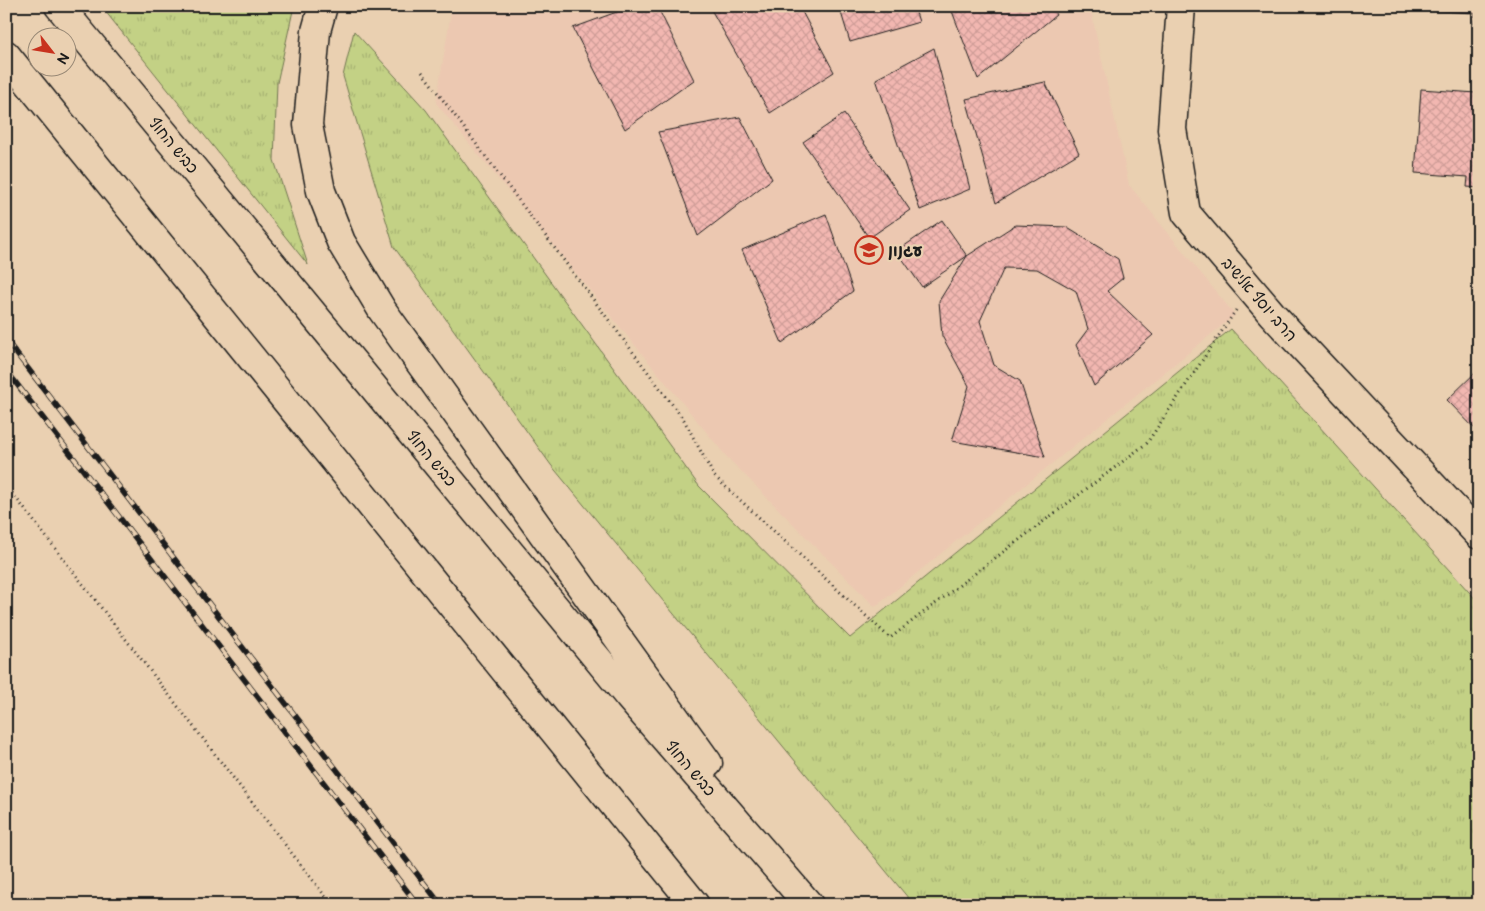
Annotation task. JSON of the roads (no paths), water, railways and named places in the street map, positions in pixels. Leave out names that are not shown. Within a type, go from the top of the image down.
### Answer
[{"type":"main road","name":"כביש החוף","points":[[59,6],[629,697],[809,905]]},
{"type":"main road","points":[[323,6],[316,31],[308,125],[321,192],[341,242],[382,310],[809,905]]},
{"type":"main road","name":"הרב יוסף אלישיב","points":[[1181,6],[1172,129],[1186,213],[1250,289],[1479,535]]},
{"type":"main road","points":[[6,55],[695,905]]},
{"type":"railway","points":[[6,340],[441,905]]},
{"type":"railway","points":[[6,370],[418,905]]},
{"type":"place","name":"עגנון","points":[[869,250]]}]
